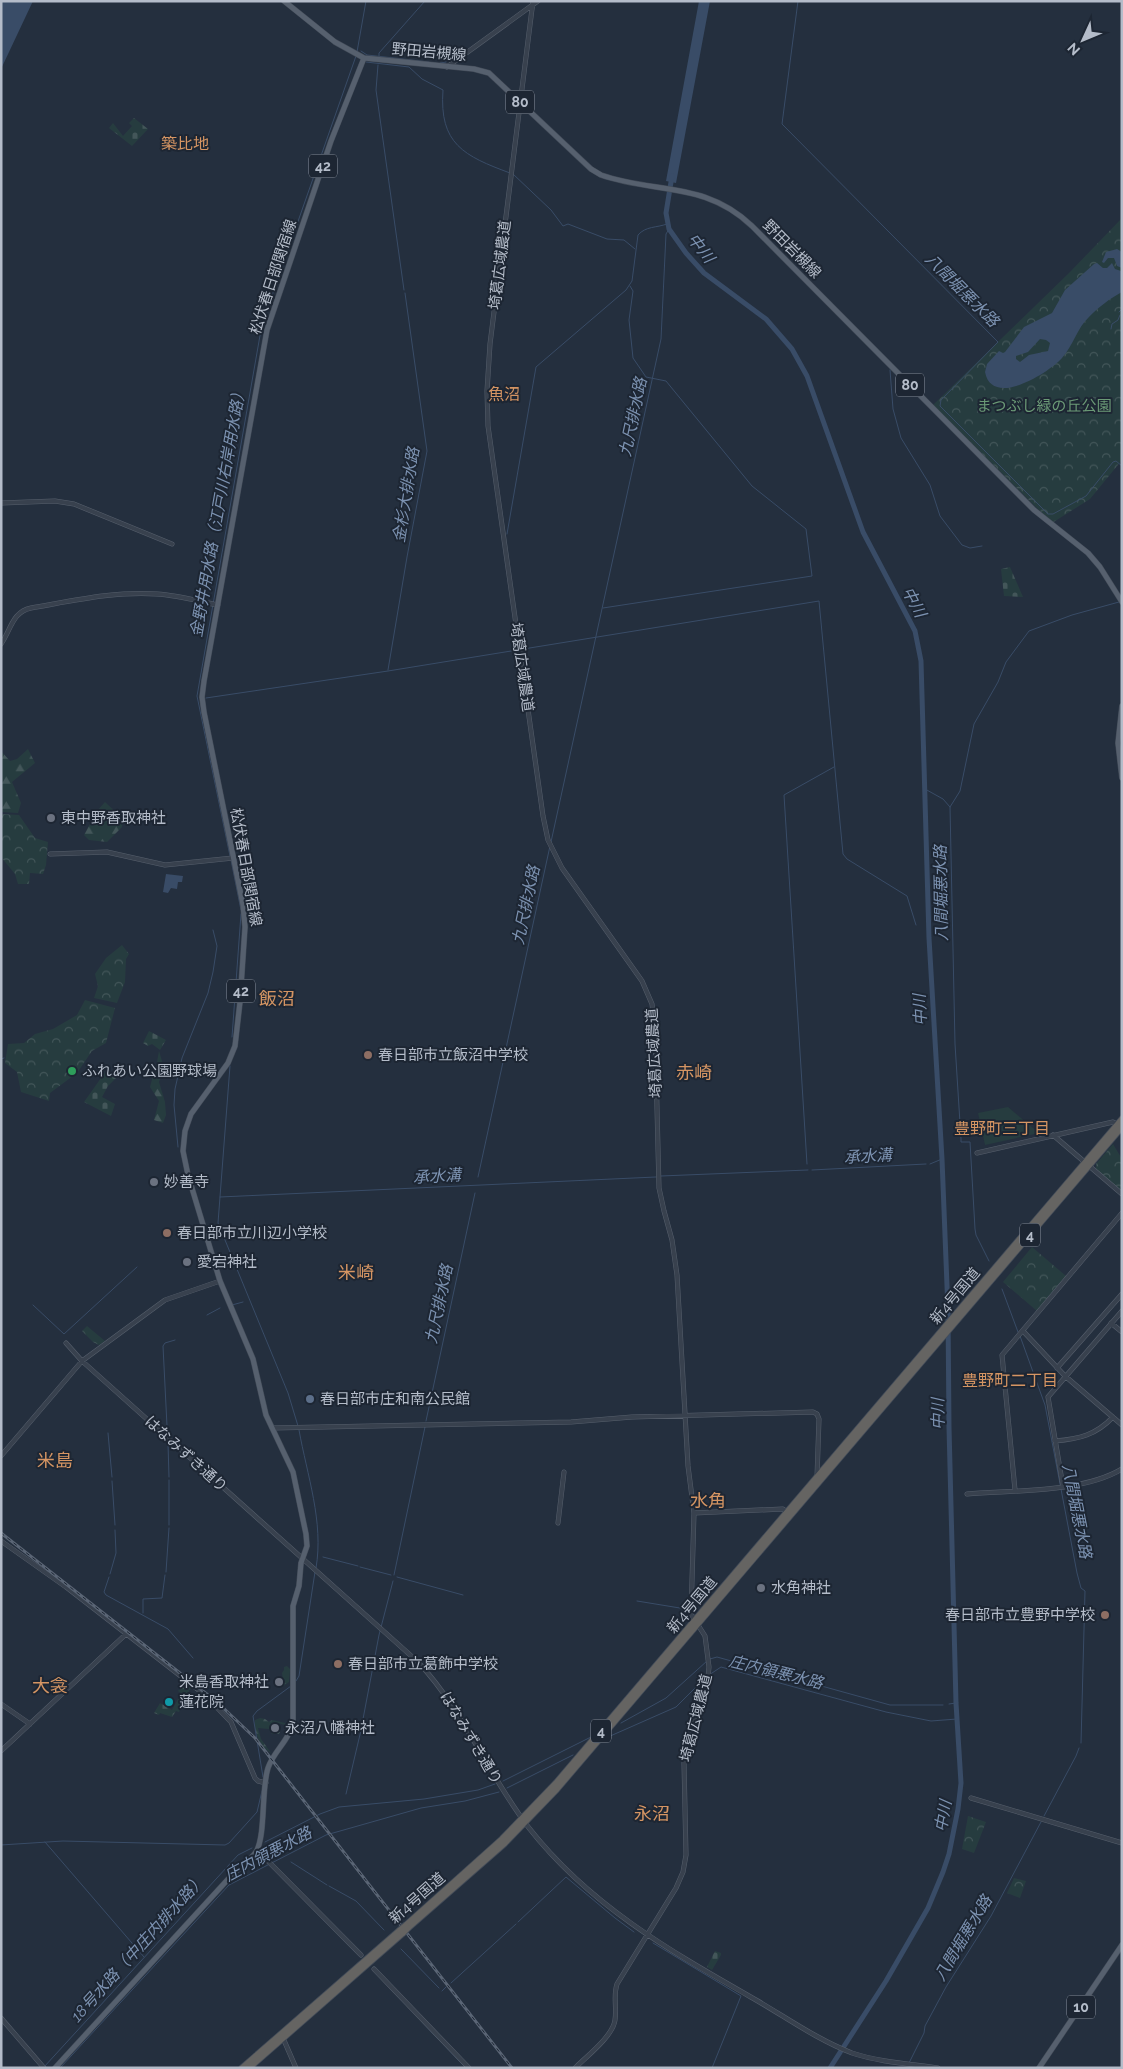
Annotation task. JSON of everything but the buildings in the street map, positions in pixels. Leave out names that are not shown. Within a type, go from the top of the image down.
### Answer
[{"type":"highway","name":"新4号国道","points":[[697,1622],[816,1487],[971,1304],[1122,1119]]},
{"type":"highway","name":"新4号国道","points":[[242,2068],[282,2036],[402,1931],[524,1821],[569,1776],[787,1512],[971,1296],[1087,1164]]},
{"type":"highway","name":"新4号国道","points":[[249,2068],[282,2036]]},
{"type":"main road","points":[[284,1],[335,42],[359,56]]},
{"type":"main road","name":"野田岩槻線","points":[[359,56],[482,70],[489,73],[596,172],[612,178],[711,198],[742,217],[1028,504],[1051,525],[1088,553],[1100,567],[1122,602]]},
{"type":"main road","name":"松伏春日部関宿線","points":[[257,1850],[270,1763],[290,1733],[293,1715],[294,1604],[299,1590],[307,1542],[293,1472],[263,1406],[259,1380],[248,1345],[226,1300],[188,1175],[183,1151],[185,1131],[191,1114],[228,1063],[235,1046],[245,921],[231,858],[202,697],[269,322],[342,111],[359,56]]},
{"type":"main road","points":[[1122,706],[1118,743],[1122,778]]},
{"type":"main road","points":[[55,2068],[257,1850]]},
{"type":"main road","name":"10","points":[[1039,2068],[1122,1945]]},
{"type":"street","points":[[447,67],[538,1]]},
{"type":"street","name":"埼葛広域農道","points":[[533,3],[488,360],[489,432],[543,816],[548,840],[562,868],[642,980],[654,1009],[660,1188],[672,1240],[677,1276],[688,1466],[694,1513],[691,1614],[705,1636],[709,1665],[709,1678],[689,1737],[684,1763],[686,1855],[683,1872],[676,1888],[617,1984],[614,1997],[615,2018],[613,2027],[607,2036],[574,2068]]},
{"type":"street","points":[[1,503],[55,501],[74,504],[172,544]]},
{"type":"street","points":[[1,644],[15,617],[21,611],[31,608],[99,597],[133,594],[158,594],[218,605]]},
{"type":"street","points":[[50,854],[106,852],[164,865],[231,858]]},
{"type":"street","points":[[977,1153],[1113,1122],[1119,1125]]},
{"type":"street","points":[[1053,1135],[1122,1194]]},
{"type":"street","points":[[1015,1490],[1002,1357],[1122,1213]]},
{"type":"street","points":[[1,1456],[82,1361],[165,1300],[220,1281]]},
{"type":"street","points":[[1058,1368],[1122,1294]]},
{"type":"street","points":[[1062,1487],[1048,1397],[1122,1311]]},
{"type":"street","points":[[1111,1323],[1122,1332]]},
{"type":"street","points":[[1020,1334],[1122,1425]]},
{"type":"street","name":"はなみずき通り","points":[[66,1343],[82,1361],[410,1654],[438,1685],[524,1821],[548,1851],[601,1902],[646,1934],[808,2030],[852,2052],[938,2068]]},
{"type":"street","points":[[272,1428],[571,1422],[632,1417],[805,1411],[817,1414],[819,1419],[816,1487]]},
{"type":"street","points":[[1055,1441],[1086,1437],[1102,1428],[1112,1417]]},
{"type":"street","points":[[967,1494],[1062,1487],[1094,1482],[1122,1469]]},
{"type":"street","points":[[558,1523],[564,1472]]},
{"type":"street","points":[[694,1513],[783,1508],[787,1512]]},
{"type":"street","points":[[1,1541],[66,1587],[205,1695],[234,1726],[255,1778],[266,1783]]},
{"type":"street","points":[[1,1751],[126,1634]]},
{"type":"street","points":[[1,1704],[30,1724]]},
{"type":"street","points":[[971,1798],[1122,1843]]},
{"type":"street","points":[[257,1850],[360,1955]]},
{"type":"street","points":[[374,1969],[469,2068]]},
{"type":"street","points":[[1,2018],[43,2067]]},
{"type":"street","points":[[282,2036],[296,2068]]},
{"type":"green space","points":[[134,118],[148,129],[132,146],[109,128],[113,123],[123,136],[132,126],[129,123]]},
{"type":"green space","name":"まつぶし緑の丘公園","points":[[1122,218],[1122,460],[1090,499],[1052,523],[933,405],[1070,272]]},
{"type":"green space","points":[[1010,567],[1023,597],[1004,596],[1001,569]]},
{"type":"green space","points":[[28,749],[35,763],[12,782],[21,803],[18,813],[1,812],[1,751],[10,761],[17,759]]},
{"type":"green space","points":[[105,802],[123,819],[122,827],[107,842],[89,840],[84,835],[97,811]]},
{"type":"green space","points":[[1,814],[19,815],[35,838],[48,842],[46,865],[43,874],[30,873],[29,884],[18,884],[15,874],[1,857]]},
{"type":"green space","points":[[122,945],[129,954],[126,959],[125,982],[117,1003],[94,998],[98,986],[95,974],[106,958]]},
{"type":"green space","points":[[85,1000],[115,1008],[106,1043],[92,1051],[77,1073],[50,1093],[49,1101],[21,1092],[17,1072],[5,1063],[8,1044],[24,1043],[35,1034],[53,1029],[77,1015]]},
{"type":"green space","points":[[149,1031],[166,1040],[160,1050],[152,1044],[148,1046],[143,1043]]},
{"type":"green space","points":[[159,1051],[164,1068],[159,1082],[165,1102],[166,1115],[163,1123],[154,1120],[159,1101],[150,1087],[154,1072],[159,1068],[157,1062]]},
{"type":"green space","points":[[106,1071],[116,1078],[108,1086],[102,1097],[115,1104],[111,1116],[84,1102]]},
{"type":"green space","points":[[1008,1107],[1039,1133],[985,1145],[978,1113]]},
{"type":"green space","points":[[1113,1144],[1122,1159],[1122,1192],[1096,1169],[1096,1164]]},
{"type":"green space","points":[[1032,1247],[1066,1276],[1037,1311],[1003,1282]]},
{"type":"green space","points":[[87,1326],[105,1341],[99,1345],[93,1342],[82,1331]]},
{"type":"green space","points":[[287,1666],[290,1669],[289,1682],[282,1687],[285,1681],[282,1673],[284,1667]]},
{"type":"green space","points":[[186,1682],[191,1687],[179,1712],[176,1711],[172,1717],[154,1713],[160,1703],[172,1710],[181,1693],[178,1691]]},
{"type":"green space","points":[[260,1718],[269,1722],[272,1720],[285,1723],[285,1725],[278,1723],[272,1726],[271,1730],[280,1732],[279,1734],[272,1734],[269,1729],[258,1728],[261,1739],[271,1753],[263,1746],[256,1734],[255,1720]]},
{"type":"green space","points":[[968,1816],[986,1822],[974,1853],[962,1849]]},
{"type":"green space","points":[[1014,1878],[1026,1881],[1020,1898],[1007,1893]]},
{"type":"green space","points":[[715,1951],[721,1953],[721,1955],[712,1970],[707,1967]]},
{"type":"water","points":[[1,1],[33,1],[1,69]]},
{"type":"water","points":[[699,1],[710,1],[676,183],[666,181]]},
{"type":"water","points":[[1117,249],[1122,252],[1122,268],[1117,266],[1114,258],[1108,258],[1104,263],[1102,262],[1106,252]]},
{"type":"water","points":[[1097,263],[1103,268],[1107,268],[1112,263],[1115,269],[1121,271],[1122,292],[1104,303],[1085,321],[1066,353],[1046,371],[1022,384],[1009,388],[998,387],[990,383],[985,372],[987,364],[999,351],[1005,352],[1024,327],[1052,313],[1065,290]],"holes":[[[1040,339],[1050,343],[1048,351],[1029,355],[1020,362],[1016,359],[1016,356],[1028,352]]]},
{"type":"water","points":[[166,874],[183,876],[182,882],[178,882],[177,889],[171,888],[168,893],[163,892]]},
{"type":"waterway","name":"金野井用水路（江戸川右岸用水路）","points":[[357,52],[366,1]]},
{"type":"waterway","name":"金杉大排水路","points":[[379,56],[379,53],[425,1]]},
{"type":"waterway","name":"八間堀悪水路","points":[[798,1],[782,124],[998,342],[941,400],[940,406],[1048,514],[1053,514],[1086,496],[1113,462],[1116,461],[1122,466]]},
{"type":"waterway","points":[[361,51],[367,55],[429,62]]},
{"type":"waterway","name":"金野井用水路（江戸川右岸用水路）","points":[[230,856],[197,696],[262,324],[356,56]]},
{"type":"waterway","points":[[366,62],[409,67],[422,79],[443,90],[445,123],[450,136],[468,154],[510,173]]},
{"type":"waterway","points":[[440,63],[446,62]]},
{"type":"waterway","name":"金杉大排水路","points":[[378,65],[376,90],[404,290]]},
{"type":"waterway","points":[[513,174],[551,210],[563,226],[568,224],[607,239],[624,240],[635,249]]},
{"type":"waterway","name":"中川","points":[[672,176],[666,213],[669,229],[686,253],[704,273],[766,319],[792,349],[807,376],[863,532],[915,631],[921,661],[929,938],[942,1159],[948,1311],[956,1703],[961,1783],[949,1854],[928,1908],[886,1981],[830,2068]]},
{"type":"waterway","points":[[507,534],[536,367],[626,290],[632,281],[638,235],[648,229],[667,224]]},
{"type":"waterway","name":"九尺排水路","points":[[551,842],[661,339],[666,234],[669,229]]},
{"type":"waterway","points":[[603,608],[812,576],[806,529],[752,486],[666,381],[646,377],[633,358],[629,320],[633,291],[630,286]]},
{"type":"waterway","name":"金杉大排水路","points":[[388,670],[427,451],[405,293]]},
{"type":"waterway","points":[[1119,312],[1122,309]]},
{"type":"waterway","points":[[1111,329],[1112,324],[1118,320],[1120,315]]},
{"type":"waterway","points":[[890,370],[893,409],[901,438],[930,485],[940,516],[962,545],[970,548],[982,546]]},
{"type":"waterway","points":[[206,698],[388,671],[819,601],[843,854],[847,859],[907,896],[916,925]]},
{"type":"waterway","name":"八間堀悪水路","points":[[989,1261],[975,1229],[970,1142],[961,1142],[955,1044],[950,807],[960,791],[974,724],[998,682],[1006,662],[1029,631],[1072,615],[1119,602]]},
{"type":"waterway","points":[[807,1164],[784,795],[834,767]]},
{"type":"waterway","points":[[925,789],[943,799],[950,807]]},
{"type":"waterway","name":"九尺排水路","points":[[478,1177],[550,846]]},
{"type":"waterway","name":"金野井用水路（江戸川右岸用水路）","points":[[231,860],[241,910]]},
{"type":"waterway","name":"金野井用水路（江戸川右岸用水路）","points":[[232,1037],[241,914]]},
{"type":"waterway","points":[[178,1147],[174,1105],[175,1089],[182,1058],[208,993],[217,946],[213,930]]},
{"type":"waterway","name":"金野井用水路（江戸川右岸用水路）","points":[[230,1066],[218,1223],[288,1393],[298,1426]]},
{"type":"waterway","name":"承水溝","points":[[930,1164],[942,1159]]},
{"type":"waterway","name":"承水溝","points":[[812,1170],[926,1164]]},
{"type":"waterway","name":"承水溝","points":[[661,1176],[808,1170]]},
{"type":"waterway","name":"承水溝","points":[[220,1197],[656,1177]]},
{"type":"waterway","name":"九尺排水路","points":[[426,1421],[475,1193]]},
{"type":"waterway","points":[[33,1305],[64,1334],[137,1267]]},
{"type":"waterway","name":"八間堀悪水路","points":[[1002,1289],[1018,1332]]},
{"type":"waterway","points":[[232,1305],[243,1302]]},
{"type":"waterway","points":[[207,1315],[220,1308]]},
{"type":"waterway","name":"八間堀悪水路","points":[[1020,1336],[1045,1405],[1077,1573],[1081,1588],[1085,1591],[1081,1743]]},
{"type":"waterway","points":[[167,1426],[163,1346],[165,1343],[175,1340]]},
{"type":"waterway","name":"九尺排水路","points":[[394,1575],[425,1427]]},
{"type":"waterway","name":"金野井用水路（江戸川右岸用水路）","points":[[299,1430],[314,1499],[318,1533],[316,1568]]},
{"type":"waterway","points":[[108,1433],[112,1477]]},
{"type":"waterway","points":[[168,1443],[169,1477]]},
{"type":"waterway","points":[[169,1480],[169,1525]]},
{"type":"waterway","points":[[112,1481],[115,1525]]},
{"type":"waterway","points":[[166,1572],[169,1528]]},
{"type":"waterway","points":[[110,1574],[116,1553],[115,1530]]},
{"type":"waterway","points":[[323,1557],[358,1566]]},
{"type":"waterway","points":[[360,1567],[391,1575]]},
{"type":"waterway","name":"金野井用水路（江戸川右岸用水路）","points":[[296,1681],[299,1676],[315,1572]]},
{"type":"waterway","points":[[143,1613],[143,1599],[162,1598],[165,1575]]},
{"type":"waterway","points":[[109,1577],[104,1592],[106,1595],[168,1629],[193,1658]]},
{"type":"waterway","points":[[397,1577],[463,1595]]},
{"type":"waterway","name":"九尺排水路","points":[[363,1719],[379,1635],[393,1581]]},
{"type":"waterway","points":[[637,1601],[686,1609]]},
{"type":"waterway","name":"18号水路（中庄内排水路）","points":[[710,1659],[717,1657],[890,1705],[943,1705]]},
{"type":"waterway","name":"18号水路（中庄内排水路）","points":[[621,1723],[666,1698],[707,1661]]},
{"type":"waterway","name":"庄内領悪水路","points":[[709,1675],[721,1667],[886,1712],[931,1721],[957,1719]]},
{"type":"waterway","name":"庄内領悪水路","points":[[608,1737],[676,1707],[706,1677]]},
{"type":"waterway","name":"金野井用水路（江戸川右岸用水路）","points":[[263,1777],[253,1716],[291,1686]]},
{"type":"waterway","name":"18号水路（中庄内排水路）","points":[[949,1704],[956,1703]]},
{"type":"waterway","name":"九尺排水路","points":[[346,1794],[362,1726]]},
{"type":"waterway","name":"18号水路（中庄内排水路）","points":[[503,1781],[591,1737]]},
{"type":"waterway","name":"八間堀悪水路","points":[[1044,1816],[1079,1748]]},
{"type":"waterway","name":"庄内領悪水路","points":[[507,1788],[573,1755]]},
{"type":"waterway","name":"18号水路（中庄内排水路）","points":[[265,1842],[320,1814],[339,1807],[424,1799],[478,1790],[495,1784]]},
{"type":"waterway","name":"金野井用水路（江戸川右岸用水路）","points":[[1,1845],[63,1841],[225,1845],[257,1812],[262,1791]]},
{"type":"waterway","name":"庄内領悪水路","points":[[60,2068],[229,1885],[326,1835],[421,1808],[465,1801],[499,1792]]},
{"type":"waterway","name":"八間堀悪水路","points":[[909,2063],[924,2033],[925,2026],[946,1987],[991,1916],[1041,1822]]},
{"type":"waterway","points":[[45,1842],[144,1957]]},
{"type":"waterway","name":"18号水路（中庄内排水路）","points":[[44,2067],[238,1855],[252,1848]]},
{"type":"waterway","points":[[291,1862],[327,1885]]},
{"type":"waterway","points":[[518,1922],[566,1877],[634,1932]]},
{"type":"waterway","points":[[329,1886],[356,1901],[384,1930]]},
{"type":"waterway","points":[[451,1983],[516,1924]]},
{"type":"waterway","points":[[653,1943],[741,1996],[712,2068]]},
{"type":"waterway","points":[[348,1944],[356,1953]]},
{"type":"waterway","points":[[401,1949],[439,1988]]},
{"type":"waterway","points":[[384,1982],[415,2014]]},
{"type":"waterway","points":[[442,1991],[446,1987]]},
{"type":"waterway","points":[[421,2021],[466,2068]]},
{"type":"railway","points":[[1,1533],[217,1702],[255,1738],[512,2068]]},
{"type":"place","name":"東中野香取神社","points":[[51,818]]},
{"type":"place","name":"春日部市立飯沼中学校","points":[[368,1055]]},
{"type":"place","name":"ふれあい公園野球場","points":[[72,1071]]},
{"type":"place","name":"妙善寺","points":[[154,1182]]},
{"type":"place","name":"春日部市立川辺小学校","points":[[167,1233]]},
{"type":"place","name":"愛宕神社","points":[[187,1262]]},
{"type":"place","name":"春日部市庄和南公民館","points":[[310,1399]]},
{"type":"place","name":"水角神社","points":[[761,1588]]},
{"type":"place","name":"春日部市立豊野中学校","points":[[1105,1615]]},
{"type":"place","name":"春日部市立葛飾中学校","points":[[338,1664]]},
{"type":"place","name":"米島香取神社","points":[[279,1682]]},
{"type":"place","name":"蓮花院","points":[[169,1702]]},
{"type":"place","name":"永沼八幡神社","points":[[275,1728]]},
{"type":"district","name":"築比地","points":[[185,143]]},
{"type":"district","name":"魚沼","points":[[504,394]]},
{"type":"district","name":"飯沼","points":[[277,998]]},
{"type":"district","name":"赤崎","points":[[694,1072]]},
{"type":"district","name":"豊野町三丁目","points":[[1002,1128]]},
{"type":"district","name":"米崎","points":[[356,1272]]},
{"type":"district","name":"豊野町二丁目","points":[[1010,1380]]},
{"type":"district","name":"米島","points":[[55,1460]]},
{"type":"district","name":"水角","points":[[708,1500]]},
{"type":"district","name":"大衾","points":[[50,1685]]},
{"type":"district","name":"永沼","points":[[652,1813]]}]
